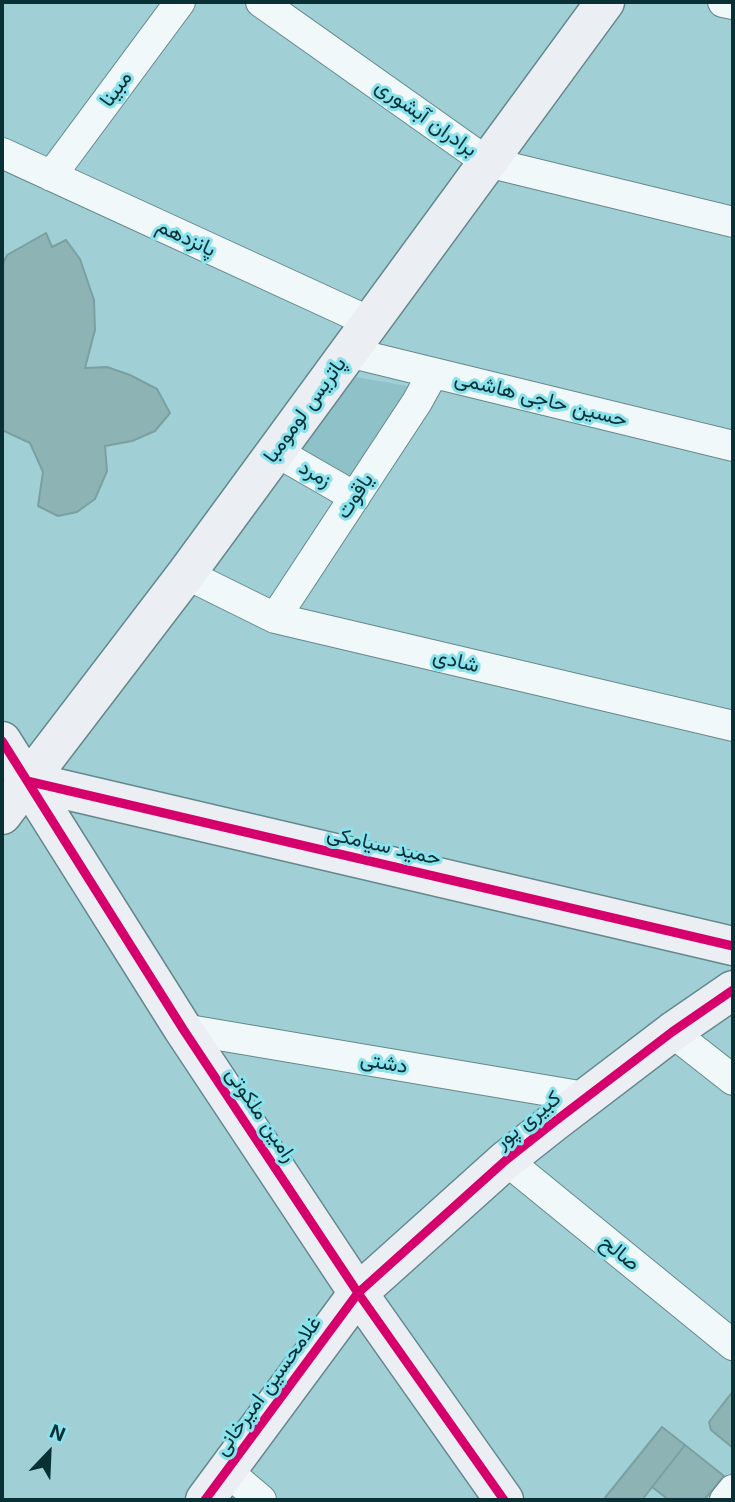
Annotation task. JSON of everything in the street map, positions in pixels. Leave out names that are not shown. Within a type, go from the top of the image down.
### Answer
[{"type":"street","name":"مبینا","points":[[51,176],[180,2]]},
{"type":"street","name":"پاتریس لومومبا","points":[[2,815],[186,574],[605,2]]},
{"type":"street","points":[[723,2],[733,4]]},
{"type":"street","name":"برادران آبشوری","points":[[275,6],[487,162],[733,222]]},
{"type":"street","name":"پانزدهم","points":[[2,153],[359,337]]},
{"type":"street","name":"حسین حاجی هاشمی","points":[[359,337],[433,373],[733,446]]},
{"type":"street","name":"یاقوت","points":[[275,618],[417,402],[433,373]]},
{"type":"street","name":"زمرد","points":[[275,451],[355,497]]},
{"type":"street","name":"شادی","points":[[186,574],[275,618],[733,726]]},
{"type":"street","name":"رامین ملکوتی","points":[[2,741],[183,1029],[358,1293],[504,1500]]},
{"type":"street","name":"حمید سیامکی","points":[[27,781],[733,946]]},
{"type":"street","name":"کبیری پور","points":[[358,1293],[506,1160],[584,1097],[733,990]]},
{"type":"street","name":"دشتی","points":[[183,1029],[584,1097]]},
{"type":"street","points":[[672,1032],[733,1080]]},
{"type":"street","name":"صالح","points":[[506,1160],[733,1345]]},
{"type":"street","name":"غلامحسین امیرخانی","points":[[216,1486],[358,1293]]},
{"type":"street","points":[[216,1486],[261,1500]]},
{"type":"street","points":[[725,1500],[733,1490]]},
{"type":"shaded area","points":[[356,377],[412,387],[348,479],[298,451]]},
{"type":"building","points":[[46,233],[52,247],[66,240],[80,259],[94,300],[95,330],[85,368],[107,367],[157,389],[170,413],[155,431],[132,441],[105,446],[107,471],[95,499],[77,512],[58,516],[38,506],[43,472],[30,443],[2,430],[2,266],[7,255]]},
{"type":"building","points":[[733,1391],[733,1448],[711,1430],[709,1422]]},
{"type":"building","points":[[662,1427],[685,1445],[642,1500],[605,1500],[604,1499]]},
{"type":"building","points":[[685,1445],[724,1476],[704,1500],[669,1500],[652,1487]]},
{"type":"cycle path","points":[[2,741],[183,1029],[358,1293],[504,1500]]},
{"type":"cycle path","points":[[27,781],[733,946]]},
{"type":"cycle path","points":[[205,1500],[358,1293],[506,1160],[672,1032],[733,990]]}]
